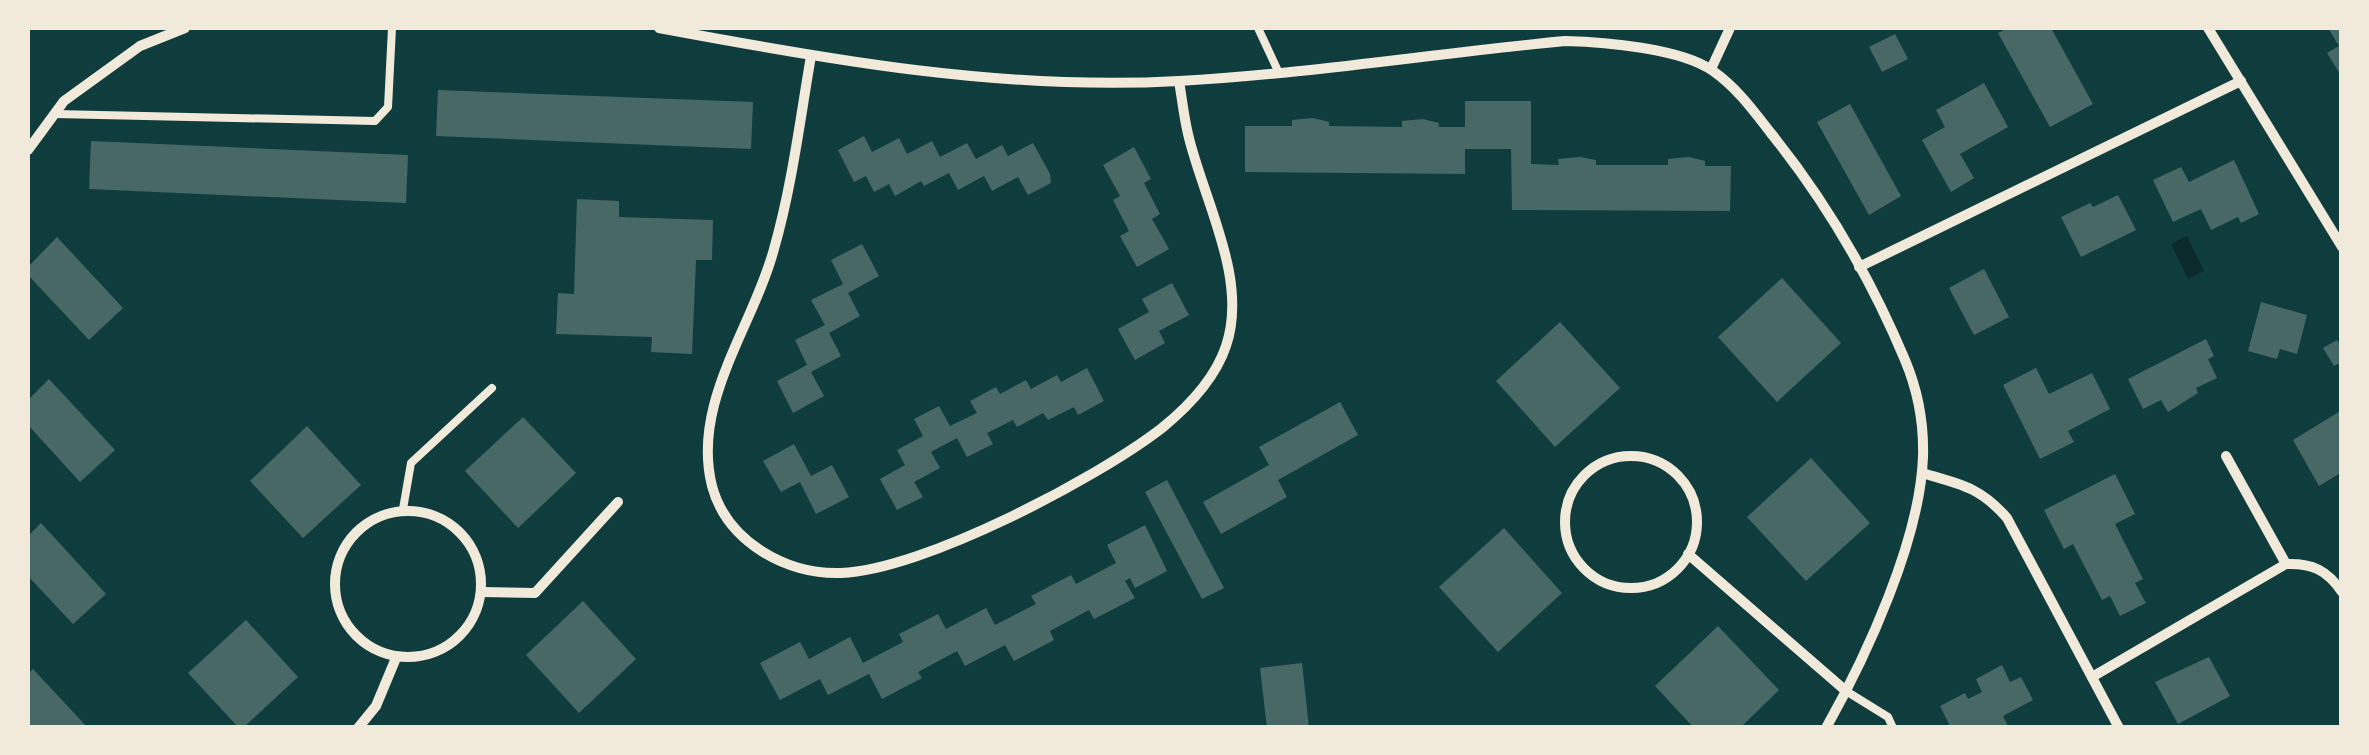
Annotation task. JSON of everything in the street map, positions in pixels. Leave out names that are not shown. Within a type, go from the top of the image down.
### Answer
[{"type":"street","points":[[28,150],[64,101],[140,46],[185,28]]},
{"type":"street","points":[[659,28],[811,56],[967,76],[1179,82],[1565,41],[1602,42],[1653,51],[1711,68],[1742,97],[1797,165],[1859,266],[1906,362],[1923,432],[1922,473],[1894,578],[1826,728]]},
{"type":"street","points":[[1711,68],[1730,28]]},
{"type":"street","points":[[2208,28],[2342,247]]},
{"type":"street","points":[[811,56],[774,252],[708,423],[707,455],[713,489],[724,513],[745,538],[787,565],[811,572],[839,573],[889,566],[992,524],[1078,482],[1162,428],[1214,374],[1227,344],[1234,297],[1188,136],[1179,82]]},
{"type":"street","points":[[1859,266],[2241,81]]},
{"type":"street","points":[[1620,456],[1643,456],[1672,469],[1688,486],[1698,518],[1696,541],[1688,554],[1678,570],[1658,584],[1627,589],[1605,584],[1575,558],[1566,537],[1566,508],[1575,486],[1591,469],[1620,456]]},
{"type":"street","points":[[2226,456],[2286,564]]},
{"type":"street","points":[[1922,473],[1972,487],[2007,518],[2119,728]]},
{"type":"street","points":[[482,592],[535,593],[618,502]]},
{"type":"street","points":[[403,510],[445,519],[474,550],[482,592],[467,630],[435,654],[396,658],[357,639],[342,614],[335,602],[337,559],[362,524],[403,510]]},
{"type":"street","points":[[1688,554],[1846,691]]},
{"type":"street","points":[[2092,677],[2286,564],[2303,563],[2322,569],[2342,592]]},
{"type":"street","points":[[358,728],[376,706],[396,658]]},
{"type":"lane","points":[[55,114],[375,121],[388,107],[392,28]]},
{"type":"lane","points":[[1258,28],[1278,71]]},
{"type":"lane","points":[[403,510],[411,462],[492,388]]},
{"type":"lane","points":[[1846,691],[1888,716],[1893,728]]},
{"type":"water","points":[[2187,236],[2204,271],[2188,279],[2171,244]]},
{"type":"building","points":[[2008,28],[2051,28],[2093,104],[2050,127],[1998,33]]},
{"type":"building","points":[[2328,28],[2342,28],[2342,77],[2327,53],[2339,46]]},
{"type":"building","points":[[1895,34],[1908,59],[1882,72],[1869,47]]},
{"type":"building","points":[[1984,83],[2008,127],[1960,154],[1974,178],[1951,192],[1922,140],[1945,127],[1936,110]]},
{"type":"building","points":[[438,90],[753,102],[751,149],[436,136]]},
{"type":"building","points":[[1465,101],[1531,101],[1531,164],[1559,165],[1558,159],[1580,157],[1596,160],[1596,165],[1668,165],[1668,159],[1689,157],[1705,161],[1705,166],[1731,166],[1730,211],[1512,210],[1511,149],[1465,149],[1465,174],[1245,172],[1245,126],[1292,126],[1292,120],[1313,118],[1329,122],[1329,126],[1402,127],[1402,121],[1423,119],[1439,123],[1439,127],[1465,127]]},
{"type":"building","points":[[1850,104],[1901,196],[1869,215],[1817,122]]},
{"type":"building","points":[[864,136],[872,152],[899,138],[907,154],[932,141],[940,157],[967,143],[976,159],[1002,145],[1008,156],[1033,143],[1051,183],[1028,195],[1018,177],[992,191],[984,176],[958,190],[949,173],[924,186],[921,181],[895,196],[889,184],[874,192],[866,176],[854,182],[838,150]]},
{"type":"building","points":[[91,141],[408,155],[406,203],[89,189]]},
{"type":"building","points":[[1134,147],[1151,179],[1144,183],[1160,214],[1152,219],[1169,249],[1137,267],[1120,236],[1129,231],[1113,200],[1120,196],[1103,165]]},
{"type":"building","points":[[2234,160],[2259,214],[2241,223],[2238,217],[2211,230],[2201,209],[2173,222],[2153,180],[2181,167],[2189,182]]},
{"type":"building","points":[[2118,195],[2136,230],[2081,257],[2061,217]]},
{"type":"building","points":[[577,199],[619,201],[619,217],[713,220],[712,260],[696,260],[692,354],[651,352],[652,337],[556,334],[558,293],[574,294]]},
{"type":"building","points":[[57,237],[123,308],[89,340],[28,275],[28,267]]},
{"type":"building","points":[[862,244],[879,276],[848,293],[860,316],[829,333],[841,356],[811,372],[824,396],[793,413],[777,381],[807,365],[795,340],[825,325],[811,300],[843,284],[831,260]]},
{"type":"building","points":[[1984,269],[2009,317],[1974,335],[1949,288]]},
{"type":"building","points":[[1782,278],[1841,343],[1777,402],[1718,337]]},
{"type":"building","points":[[1172,283],[1189,315],[1159,331],[1165,343],[1135,360],[1118,329],[1149,312],[1142,299]]},
{"type":"building","points":[[2261,302],[2307,315],[2297,354],[2280,349],[2277,359],[2248,351]]},
{"type":"building","points":[[1560,322],[1620,388],[1555,447],[1496,381]]},
{"type":"building","points":[[2206,339],[2214,356],[2208,359],[2217,378],[2196,388],[2198,393],[2168,412],[2161,400],[2143,409],[2128,379]]},
{"type":"building","points":[[2337,340],[2342,348],[2342,362],[2334,366],[2323,348]]},
{"type":"building","points":[[1087,368],[1104,401],[1078,415],[1074,407],[1048,420],[1043,413],[1017,427],[1013,420],[987,433],[993,444],[967,457],[957,438],[931,452],[940,468],[914,482],[923,497],[897,510],[880,479],[905,465],[897,450],[923,436],[914,419],[939,406],[950,426],[977,413],[970,401],[996,387],[1000,394],[1026,380],[1031,389],[1057,375],[1061,382]]},
{"type":"building","points":[[2036,368],[2049,394],[2092,373],[2110,409],[2068,431],[2074,442],[2040,459],[2003,385]]},
{"type":"building","points":[[49,379],[115,450],[80,482],[28,425],[28,400]]},
{"type":"building","points":[[1340,402],[1358,435],[1278,480],[1287,497],[1221,534],[1203,502],[1269,465],[1259,447]]},
{"type":"building","points":[[2342,410],[2342,472],[2319,486],[2293,440]]},
{"type":"building","points":[[523,417],[576,473],[518,528],[465,471]]},
{"type":"building","points":[[307,426],[361,485],[303,538],[250,481]]},
{"type":"building","points":[[794,444],[811,476],[832,465],[849,497],[816,514],[800,482],[781,492],[763,461]]},
{"type":"building","points":[[1811,458],[1870,523],[1806,581],[1747,517]]},
{"type":"building","points":[[2115,474],[2135,514],[2115,524],[2143,579],[2135,583],[2146,603],[2120,616],[2110,596],[2102,600],[2073,544],[2064,549],[2044,510]]},
{"type":"building","points":[[1167,480],[1224,588],[1202,599],[1145,492]]},
{"type":"building","points":[[41,523],[106,594],[73,624],[28,576],[28,536]]},
{"type":"building","points":[[1145,525],[1167,571],[1135,588],[1130,578],[1125,581],[1135,598],[1094,619],[1089,610],[1050,631],[1054,640],[1014,661],[1005,645],[965,666],[957,651],[918,672],[922,678],[882,699],[869,674],[828,695],[820,679],[780,700],[760,663],[800,642],[809,659],[850,637],[863,663],[903,642],[899,634],[938,614],[946,629],[986,608],[995,625],[1036,604],[1031,596],[1071,575],[1076,584],[1116,563],[1107,545]]},
{"type":"building","points":[[1504,528],[1562,593],[1498,652],[1439,587]]},
{"type":"building","points":[[583,601],[636,659],[579,713],[526,655]]},
{"type":"building","points":[[246,620],[298,677],[239,728],[188,673]]},
{"type":"building","points":[[1718,626],[1779,690],[1740,728],[1694,728],[1655,686]]},
{"type":"building","points":[[2209,657],[2230,696],[2178,724],[2155,682]]},
{"type":"building","points":[[1302,663],[1309,728],[1267,728],[1260,668]]},
{"type":"building","points":[[2002,665],[2010,682],[2021,677],[2033,700],[2003,716],[2009,728],[1951,728],[1940,706],[1965,693],[1968,699],[1982,692],[1976,679]]},
{"type":"building","points":[[33,669],[88,728],[28,728],[28,674]]}]
